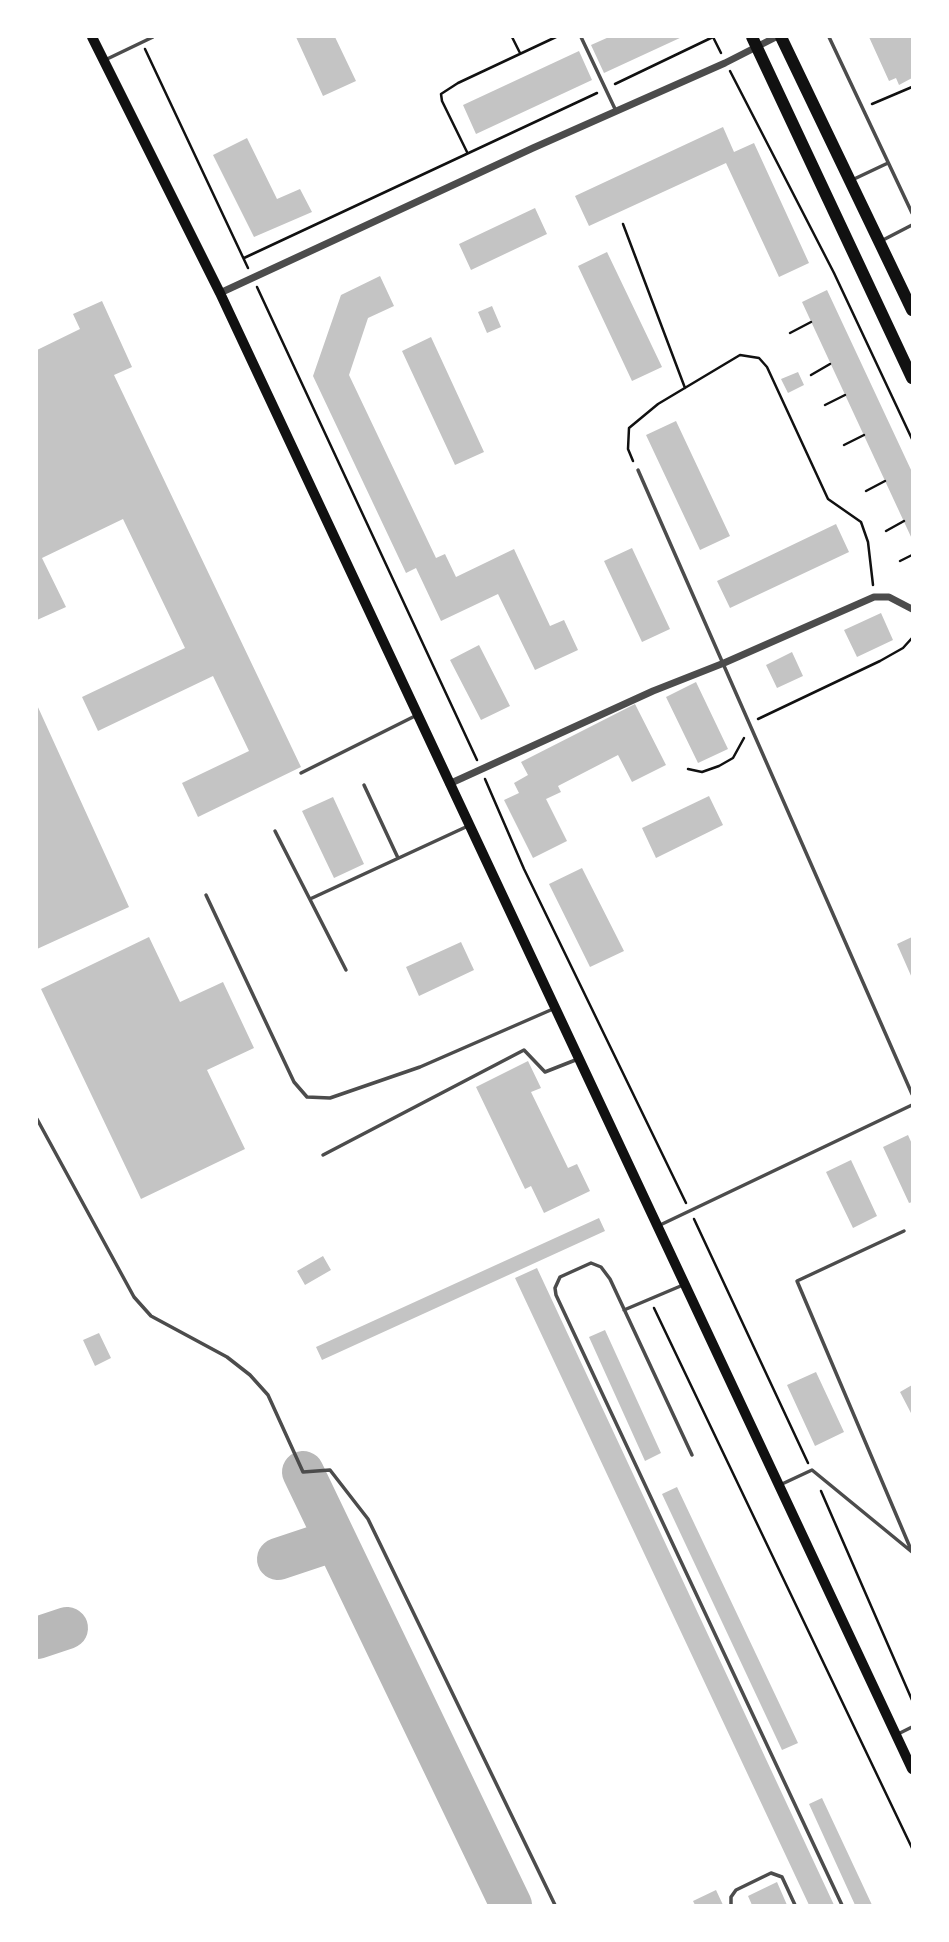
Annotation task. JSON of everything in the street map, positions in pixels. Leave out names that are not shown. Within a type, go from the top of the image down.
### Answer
[{"type":"main road","points":[[93,37],[220,293],[912,1769]]},
{"type":"main road","points":[[778,37],[912,310]]},
{"type":"main road","points":[[755,42],[912,378]]},
{"type":"street","points":[[220,293],[725,63],[755,42],[778,37]]},
{"type":"street","points":[[449,784],[653,691],[874,597],[889,597],[912,609]]},
{"type":"lane","points":[[104,61],[153,37]]},
{"type":"lane","points":[[581,37],[616,111]]},
{"type":"lane","points":[[829,37],[912,213]]},
{"type":"lane","points":[[850,181],[888,163]]},
{"type":"lane","points":[[880,242],[912,225]]},
{"type":"lane","points":[[638,470],[912,1094]]},
{"type":"lane","points":[[301,773],[417,715]]},
{"type":"lane","points":[[364,785],[397,859]]},
{"type":"lane","points":[[310,899],[470,825]]},
{"type":"lane","points":[[275,831],[346,970]]},
{"type":"lane","points":[[206,895],[294,1082],[307,1097],[330,1098],[420,1068],[555,1008]]},
{"type":"lane","points":[[323,1155],[524,1050],[545,1072],[579,1058]]},
{"type":"lane","points":[[657,1226],[912,1105]]},
{"type":"lane","points":[[37,1119],[134,1297],[151,1316],[227,1357],[250,1375],[268,1395],[303,1472],[330,1470],[368,1519],[555,1905]]},
{"type":"lane","points":[[904,1231],[797,1281],[912,1552]]},
{"type":"lane","points":[[692,1455],[610,1279],[601,1267],[591,1263],[559,1277],[555,1288],[556,1295],[842,1905]]},
{"type":"lane","points":[[624,1310],[685,1284]]},
{"type":"lane","points":[[779,1485],[811,1470],[912,1552]]},
{"type":"lane","points":[[896,1735],[912,1727]]},
{"type":"lane","points":[[731,1905],[731,1898],[736,1890],[771,1873],[782,1877],[795,1905]]},
{"type":"path","points":[[513,37],[520,53]]},
{"type":"path","points":[[468,153],[441,94],[458,83],[556,37]]},
{"type":"path","points":[[243,258],[713,37],[834,273],[912,439]]},
{"type":"path","points":[[142,42],[482,770],[524,869],[690,1211],[811,1470],[912,1700]]},
{"type":"path","points":[[863,108],[912,87]]},
{"type":"path","points":[[622,224],[685,388]]},
{"type":"path","points":[[790,333],[811,323]]},
{"type":"path","points":[[638,470],[628,449],[629,428],[658,404],[740,355],[759,358],[767,367],[828,499],[861,522],[868,542],[874,597]]},
{"type":"path","points":[[811,375],[830,364]]},
{"type":"path","points":[[825,405],[845,394]]},
{"type":"path","points":[[844,445],[864,435]]},
{"type":"path","points":[[866,491],[885,481]]},
{"type":"path","points":[[886,531],[904,521]]},
{"type":"path","points":[[900,561],[912,555]]},
{"type":"path","points":[[688,769],[702,772],[733,758],[742,745],[750,723],[880,661],[903,648],[912,639]]},
{"type":"path","points":[[650,1298],[912,1848]]},
{"type":"building","points":[[296,37],[335,37],[356,81],[323,96]]},
{"type":"building","points":[[609,37],[682,37],[604,73],[591,45]]},
{"type":"building","points":[[869,37],[912,37],[912,78],[899,85],[896,78],[889,81]]},
{"type":"building","points":[[579,51],[592,80],[476,134],[463,105]]},
{"type":"building","points":[[723,127],[734,152],[754,143],[809,263],[779,277],[726,163],[589,226],[575,196]]},
{"type":"building","points":[[247,138],[277,199],[300,189],[312,212],[254,237],[213,155]]},
{"type":"building","points":[[535,208],[547,234],[471,270],[459,244]]},
{"type":"building","points":[[607,252],[662,367],[632,381],[578,266]]},
{"type":"building","points":[[380,276],[394,306],[368,318],[349,375],[436,558],[445,554],[456,577],[514,549],[550,626],[564,620],[578,650],[535,670],[498,594],[441,621],[416,568],[406,573],[313,376],[341,295]]},
{"type":"building","points":[[827,290],[912,472],[912,539],[802,302]]},
{"type":"building","points":[[102,301],[132,367],[114,375],[301,767],[198,817],[182,783],[249,751],[213,676],[98,731],[82,697],[185,648],[123,519],[42,558],[66,607],[37,620],[37,350],[80,329],[73,314]]},
{"type":"building","points":[[492,306],[501,327],[487,333],[478,312]]},
{"type":"building","points":[[431,337],[484,452],[455,465],[402,351]]},
{"type":"building","points":[[798,372],[804,385],[788,393],[781,379]]},
{"type":"building","points":[[676,421],[730,536],[700,550],[646,435]]},
{"type":"building","points":[[836,524],[849,552],[730,608],[717,581]]},
{"type":"building","points":[[632,548],[670,629],[642,642],[604,561]]},
{"type":"building","points":[[881,613],[893,640],[857,657],[844,630]]},
{"type":"building","points":[[479,645],[510,706],[481,720],[450,660]]},
{"type":"building","points":[[792,652],[803,676],[777,688],[766,665]]},
{"type":"building","points":[[696,682],[728,749],[698,763],[666,697]]},
{"type":"building","points":[[635,704],[666,765],[632,782],[618,755],[558,786],[561,792],[546,799],[567,841],[533,858],[504,800],[519,793],[514,783],[528,775],[521,762]]},
{"type":"building","points":[[37,705],[129,907],[37,949]]},
{"type":"building","points":[[709,796],[723,825],[656,858],[642,828]]},
{"type":"building","points":[[333,797],[364,864],[334,878],[302,811]]},
{"type":"building","points":[[582,868],[624,951],[590,967],[549,884]]},
{"type":"building","points":[[149,937],[180,1002],[223,982],[254,1048],[207,1070],[245,1149],[141,1199],[41,989]]},
{"type":"building","points":[[912,937],[912,978],[897,944]]},
{"type":"building","points":[[461,942],[474,970],[419,996],[406,967]]},
{"type":"building","points":[[528,1061],[541,1088],[531,1092],[568,1168],[577,1164],[590,1191],[544,1213],[531,1186],[525,1189],[476,1087]]},
{"type":"building","points":[[908,1135],[912,1144],[912,1202],[909,1203],[883,1147]]},
{"type":"building","points":[[851,1160],[877,1216],[853,1228],[826,1172]]},
{"type":"building","points":[[599,1218],[605,1231],[322,1360],[316,1347]]},
{"type":"building","points":[[323,1256],[331,1270],[305,1285],[297,1271]]},
{"type":"building","points":[[537,1268],[834,1905],[809,1905],[515,1278]]},
{"type":"building","points":[[605,1330],[661,1453],[645,1461],[589,1337]]},
{"type":"building","points":[[99,1333],[111,1358],[95,1366],[83,1340]]},
{"type":"building","points":[[816,1372],[844,1432],[815,1446],[787,1385]]},
{"type":"building","points":[[912,1385],[912,1415],[900,1392]]},
{"type":"building","points":[[677,1487],[798,1743],[782,1750],[662,1494]]},
{"type":"building","points":[[822,1798],[872,1905],[855,1905],[809,1804]]},
{"type":"building","points":[[777,1882],[787,1905],[752,1905],[748,1896]]},
{"type":"building","points":[[716,1890],[723,1905],[695,1905],[693,1901]]},
{"type":"taxiway","points":[[303,1472],[511,1905]]},
{"type":"taxiway","points":[[278,1559],[335,1540]]},
{"type":"taxiway","points":[[37,1638],[67,1628]]}]
